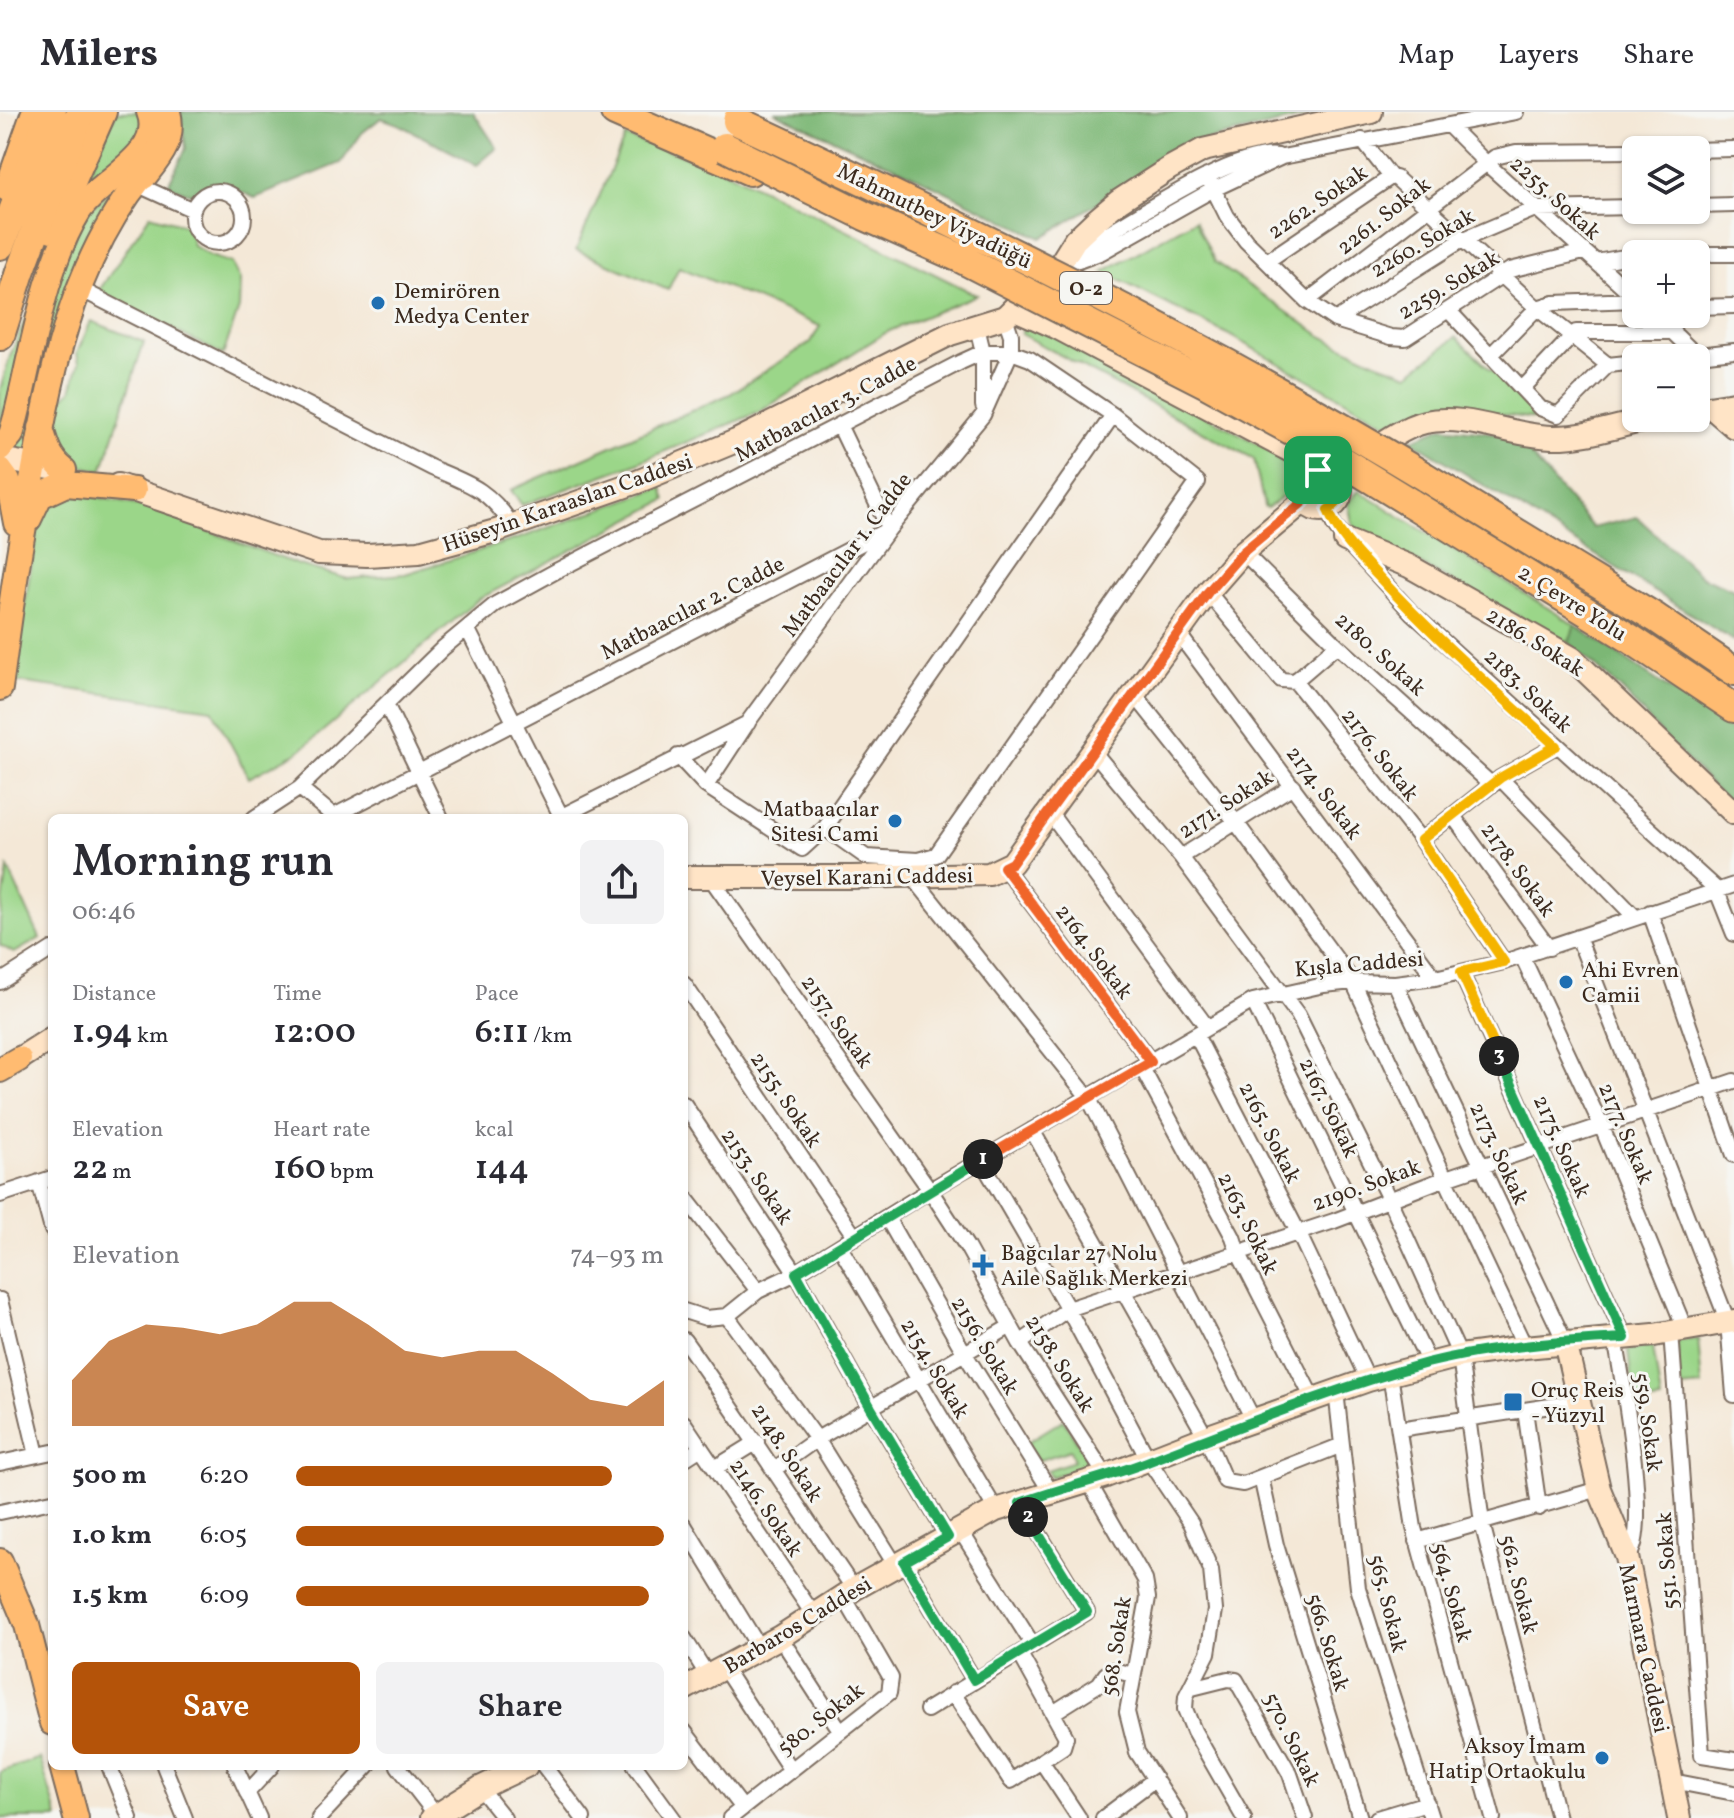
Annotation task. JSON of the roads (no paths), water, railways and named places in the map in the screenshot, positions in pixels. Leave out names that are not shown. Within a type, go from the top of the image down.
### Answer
[{"type":"highway","points":[[0,245],[51,112]]},
{"type":"highway","points":[[0,336],[34,233],[80,112]]},
{"type":"highway","points":[[139,179],[167,142],[170,129],[166,112]]},
{"type":"highway","points":[[615,112],[723,153]]},
{"type":"highway","name":"O-2","points":[[656,112],[723,153]]},
{"type":"highway","name":"Mahmutbey Viyadüğü","points":[[729,116],[1151,321],[1320,413],[1425,477]]},
{"type":"highway","name":"Mahmutbey Viyadüğü","points":[[723,153],[974,265],[1205,383],[1298,434],[1409,502]]},
{"type":"highway","name":"2. Çevre Yolu","points":[[1425,477],[1656,618],[1734,671]]},
{"type":"highway","name":"2. Çevre Yolu","points":[[1409,502],[1631,639],[1734,708]]},
{"type":"main road","points":[[0,217],[34,112]]},
{"type":"main road","points":[[0,345],[16,318],[104,112]]},
{"type":"main road","points":[[0,448],[11,435],[50,279],[67,232],[88,198],[124,170],[142,150],[152,131],[153,120],[149,112]]},
{"type":"main road","name":"Hüseyin Karaaslan Caddesi","points":[[0,459],[64,470],[134,490],[319,553],[367,555],[419,552],[512,525],[637,482],[722,447],[950,334],[1010,313],[1039,283],[1058,269],[1075,240],[1095,221],[1131,193],[1203,150],[1371,112]]},
{"type":"main road","points":[[0,688],[33,466],[54,368],[78,288],[112,221],[139,179]]},
{"type":"main road","points":[[1010,313],[1056,327],[1306,459],[1327,473],[1342,488],[1339,502],[1328,510],[1314,510],[1301,494],[1303,481],[1312,472],[1327,473],[1424,422],[1455,421],[1551,437],[1622,425]]},
{"type":"main road","points":[[1710,407],[1734,403]]},
{"type":"main road","points":[[1710,412],[1734,427]]},
{"type":"main road","points":[[41,427],[49,453],[64,470]]},
{"type":"main road","points":[[0,470],[8,481],[13,498],[17,562]]},
{"type":"main road","points":[[23,536],[34,505],[40,496],[49,491],[66,484],[134,490]]},
{"type":"main road","name":"Veysel Karani Caddesi","points":[[688,877],[989,874],[1012,863],[1208,592],[1243,552],[1304,501]]},
{"type":"main road","name":"2186. Sokak","points":[[1345,540],[1409,566],[1572,658],[1734,813]]},
{"type":"main road","points":[[6,1063],[48,1040]]},
{"type":"main road","name":"Barbaros Caddesi","points":[[688,1687],[760,1649],[813,1614],[996,1510],[1149,1461],[1313,1399],[1368,1380],[1460,1356],[1731,1322]]},
{"type":"main road","name":"Marmara Caddesi","points":[[1565,1342],[1599,1489],[1627,1557],[1679,1818]]},
{"type":"main road","points":[[0,1561],[45,1658],[48,1686]]},
{"type":"main road","points":[[63,1770],[76,1818]]},
{"type":"main road","points":[[434,1816],[509,1770]]},
{"type":"street","points":[[1058,269],[1102,252],[1210,183],[1282,157],[1516,112]]},
{"type":"street","name":"2255. Sokak","points":[[1449,126],[1535,209],[1622,286]]},
{"type":"street","points":[[1362,140],[1391,177],[1396,178],[1537,308],[1608,365]]},
{"type":"street","points":[[1710,150],[1734,149]]},
{"type":"street","points":[[1486,163],[1495,157],[1516,152],[1622,151]]},
{"type":"street","name":"2261. Sokak","points":[[1307,301],[1486,163]]},
{"type":"street","name":"2262. Sokak","points":[[1267,261],[1391,177]]},
{"type":"street","points":[[139,179],[194,206]]},
{"type":"street","name":"2259. Sokak","points":[[1210,183],[1236,228],[1307,301],[1335,320],[1391,337],[1405,338],[1502,275],[1534,263],[1584,252]]},
{"type":"street","points":[[1710,206],[1734,205]]},
{"type":"street","points":[[1535,209],[1622,207]]},
{"type":"street","name":"2260. Sokak","points":[[1335,320],[1462,240],[1535,209]]},
{"type":"street","points":[[1710,254],[1734,254]]},
{"type":"street","points":[[1596,262],[1622,257]]},
{"type":"street","points":[[78,288],[432,468],[481,489],[500,507],[512,525]]},
{"type":"street","points":[[1490,356],[1537,308],[1554,303],[1622,300]]},
{"type":"street","points":[[1710,307],[1734,306]]},
{"type":"street","points":[[1449,311],[1540,408],[1558,415],[1608,365],[1622,364]]},
{"type":"street","points":[[1010,313],[1011,352]]},
{"type":"street","points":[[977,327],[983,352],[983,415]]},
{"type":"street","points":[[1670,328],[1685,344]]},
{"type":"street","points":[[1523,388],[1576,332],[1674,332]]},
{"type":"street","points":[[1710,354],[1734,351]]},
{"type":"street","name":"Matbaacılar 3. Cadde","points":[[260,814],[300,788],[443,648],[496,604],[983,352],[1011,352],[1030,359],[1113,415],[1198,482],[936,855],[918,860],[866,857],[825,828]]},
{"type":"street","name":"Matbaacılar 1. Cadde","points":[[706,786],[748,722],[889,529],[983,415],[1011,352]]},
{"type":"street","points":[[678,756],[706,786],[802,849],[825,828],[1113,415]]},
{"type":"street","points":[[840,427],[889,529]]},
{"type":"street","name":"2183. Sokak","points":[[1328,510],[1345,540],[1411,612],[1716,889]]},
{"type":"street","name":"Matbaacılar 2. Cadde","points":[[341,814],[889,529]]},
{"type":"street","name":"2180. Sokak","points":[[1243,552],[1337,645],[1496,782],[1635,917]]},
{"type":"street","name":"2176. Sokak","points":[[1208,592],[1281,680],[1295,681],[1421,840],[1504,962]]},
{"type":"street","points":[[467,628],[559,814]]},
{"type":"street","name":"2174. Sokak","points":[[1178,633],[1435,978]]},
{"type":"street","points":[[1295,681],[1337,645]]},
{"type":"street","points":[[1134,694],[1235,821],[1353,982],[1525,1347]]},
{"type":"street","points":[[386,704],[439,814]]},
{"type":"street","name":"Matbaacılar 1. Cadde","points":[[566,814],[748,722]]},
{"type":"street","points":[[1421,840],[1496,782],[1556,746]]},
{"type":"street","name":"562. Sokak","points":[[1093,751],[1181,857],[1298,1015],[1389,1199],[1460,1356],[1482,1523],[1558,1818]]},
{"type":"street","name":"2171. Sokak","points":[[1181,857],[1293,786]]},
{"type":"street","points":[[300,788],[331,814]]},
{"type":"street","name":"2165. Sokak","points":[[1049,812],[1202,1031],[1368,1380]]},
{"type":"street","name":"2178. Sokak","points":[[1453,816],[1549,948]]},
{"type":"street","name":"2164. Sokak","points":[[1004,867],[1146,1065]]},
{"type":"street","points":[[912,876],[1088,1097],[1254,1421]]},
{"type":"street","name":"2157. Sokak","points":[[710,877],[930,1190]]},
{"type":"street","name":"Kışla Caddesi","points":[[727,1316],[758,1291],[796,1273],[930,1190],[1253,1001],[1282,993],[1353,982],[1395,983],[1435,978],[1504,962],[1734,885]]},
{"type":"street","points":[[1716,889],[1734,934]]},
{"type":"street","points":[[1650,912],[1734,1155]]},
{"type":"street","points":[[1578,937],[1644,1110],[1731,1322],[1734,1395]]},
{"type":"street","points":[[0,982],[48,952]]},
{"type":"street","name":"2177. Sokak","points":[[1522,956],[1601,1125],[1678,1331]]},
{"type":"street","name":"2175. Sokak","points":[[1461,972],[1620,1338]]},
{"type":"street","name":"2173. Sokak","points":[[1395,983],[1565,1342]]},
{"type":"street","name":"2155. Sokak","points":[[688,990],[855,1237]]},
{"type":"street","name":"2167. Sokak","points":[[1253,1001],[1429,1363]]},
{"type":"street","name":"2163. Sokak","points":[[1146,1065],[1313,1399]]},
{"type":"street","name":"2190. Sokak","points":[[1020,1343],[1068,1309],[1734,1081]]},
{"type":"street","name":"2153. Sokak","points":[[688,1110],[796,1273],[871,1408],[954,1534],[1033,1645]]},
{"type":"street","points":[[1032,1130],[1206,1437],[1225,1481],[1243,1484],[1342,1445]]},
{"type":"street","points":[[981,1160],[1068,1309],[1149,1461],[1191,1523],[1211,1570],[1215,1610],[1208,1653],[1186,1696],[1185,1709],[1194,1731],[1244,1818]]},
{"type":"street","points":[[0,1195],[45,1180],[48,1201]]},
{"type":"street","name":"2158. Sokak","points":[[930,1190],[967,1247],[1097,1479]]},
{"type":"street","points":[[688,1201],[758,1291]]},
{"type":"street","name":"2156. Sokak","points":[[887,1218],[965,1354],[1051,1492]]},
{"type":"street","name":"2154. Sokak","points":[[840,1247],[996,1510]]},
{"type":"street","points":[[0,1463],[45,1453],[1,1307]]},
{"type":"street","points":[[688,1312],[706,1318],[727,1316],[817,1439],[974,1680]]},
{"type":"street","points":[[773,1470],[817,1439],[1011,1326]]},
{"type":"street","name":"551. Sokak","points":[[1678,1331],[1702,1755],[1734,1760]]},
{"type":"street","name":"559. Sokak","points":[[1620,1338],[1638,1499],[1637,1540],[1627,1557]]},
{"type":"street","name":"2148. Sokak","points":[[688,1346],[757,1442],[849,1593]]},
{"type":"street","name":"564. Sokak","points":[[1390,1374],[1417,1541],[1493,1818]]},
{"type":"street","name":"565. Sokak","points":[[1336,1391],[1358,1588],[1431,1818]]},
{"type":"street","points":[[1399,1429],[1577,1402]]},
{"type":"street","points":[[1525,1410],[1539,1508]]},
{"type":"street","name":"2146. Sokak","points":[[688,1429],[813,1614]]},
{"type":"street","points":[[715,1468],[757,1442]]},
{"type":"street","points":[[688,1456],[701,1448]]},
{"type":"street","name":"566. Sokak","points":[[1261,1477],[1276,1545],[1360,1818]]},
{"type":"street","name":"568. Sokak","points":[[1097,1479],[1145,1580],[1148,1598],[1127,1712],[1131,1733],[1137,1752],[1180,1818]]},
{"type":"street","points":[[1417,1541],[1599,1489]]},
{"type":"street","points":[[0,1512],[48,1502]]},
{"type":"street","points":[[927,1710],[1087,1612],[1020,1503]]},
{"type":"street","points":[[688,1532],[760,1649]]},
{"type":"street","name":"580. Sokak","points":[[730,1818],[889,1693],[891,1678],[849,1593]]},
{"type":"street","points":[[780,1637],[840,1730]]},
{"type":"street","points":[[688,1642],[716,1672],[790,1769]]},
{"type":"street","points":[[953,1693],[1011,1781],[1063,1747],[1066,1737],[1020,1654]]},
{"type":"street","points":[[1053,1713],[1099,1684],[1113,1670],[1133,1675]]},
{"type":"street","name":"570. Sokak","points":[[1192,1688],[1228,1679],[1236,1680],[1290,1774],[1305,1818]]},
{"type":"street","points":[[688,1736],[742,1807]]},
{"type":"street","points":[[1042,1762],[1079,1818]]},
{"type":"street","points":[[111,1770],[130,1818]]},
{"type":"street","points":[[166,1770],[185,1818]]},
{"type":"street","points":[[237,1770],[259,1818]]},
{"type":"street","points":[[247,1793],[268,1770]]},
{"type":"street","points":[[319,1818],[364,1770]]},
{"type":"street","points":[[401,1770],[434,1816]]},
{"type":"street","points":[[547,1770],[583,1818]]},
{"type":"street","points":[[638,1770],[673,1818]]},
{"type":"street","points":[[1108,1816],[1155,1779]]},
{"type":"street","points":[[1672,1781],[1734,1793]]},
{"type":"street","points":[[480,1788],[504,1818]]},
{"type":"street","points":[[1377,1818],[1427,1803]]},
{"type":"place","name":"Demirören Medya Center","points":[[378,303]]},
{"type":"place","name":"Matbaacılar Sitesi Cami","points":[[895,821]]},
{"type":"place","name":"Ahi Evren Camii","points":[[1566,982]]},
{"type":"place","name":"Bağcılar 27 Nolu Aile Sağlık Merkezi","points":[[983,1265]]},
{"type":"place","name":"Oruç Reis - Yüzyıl","points":[[1513,1402]]},
{"type":"place","name":"Aksoy İmam Hatip Ortaokulu","points":[[1602,1758]]}]
